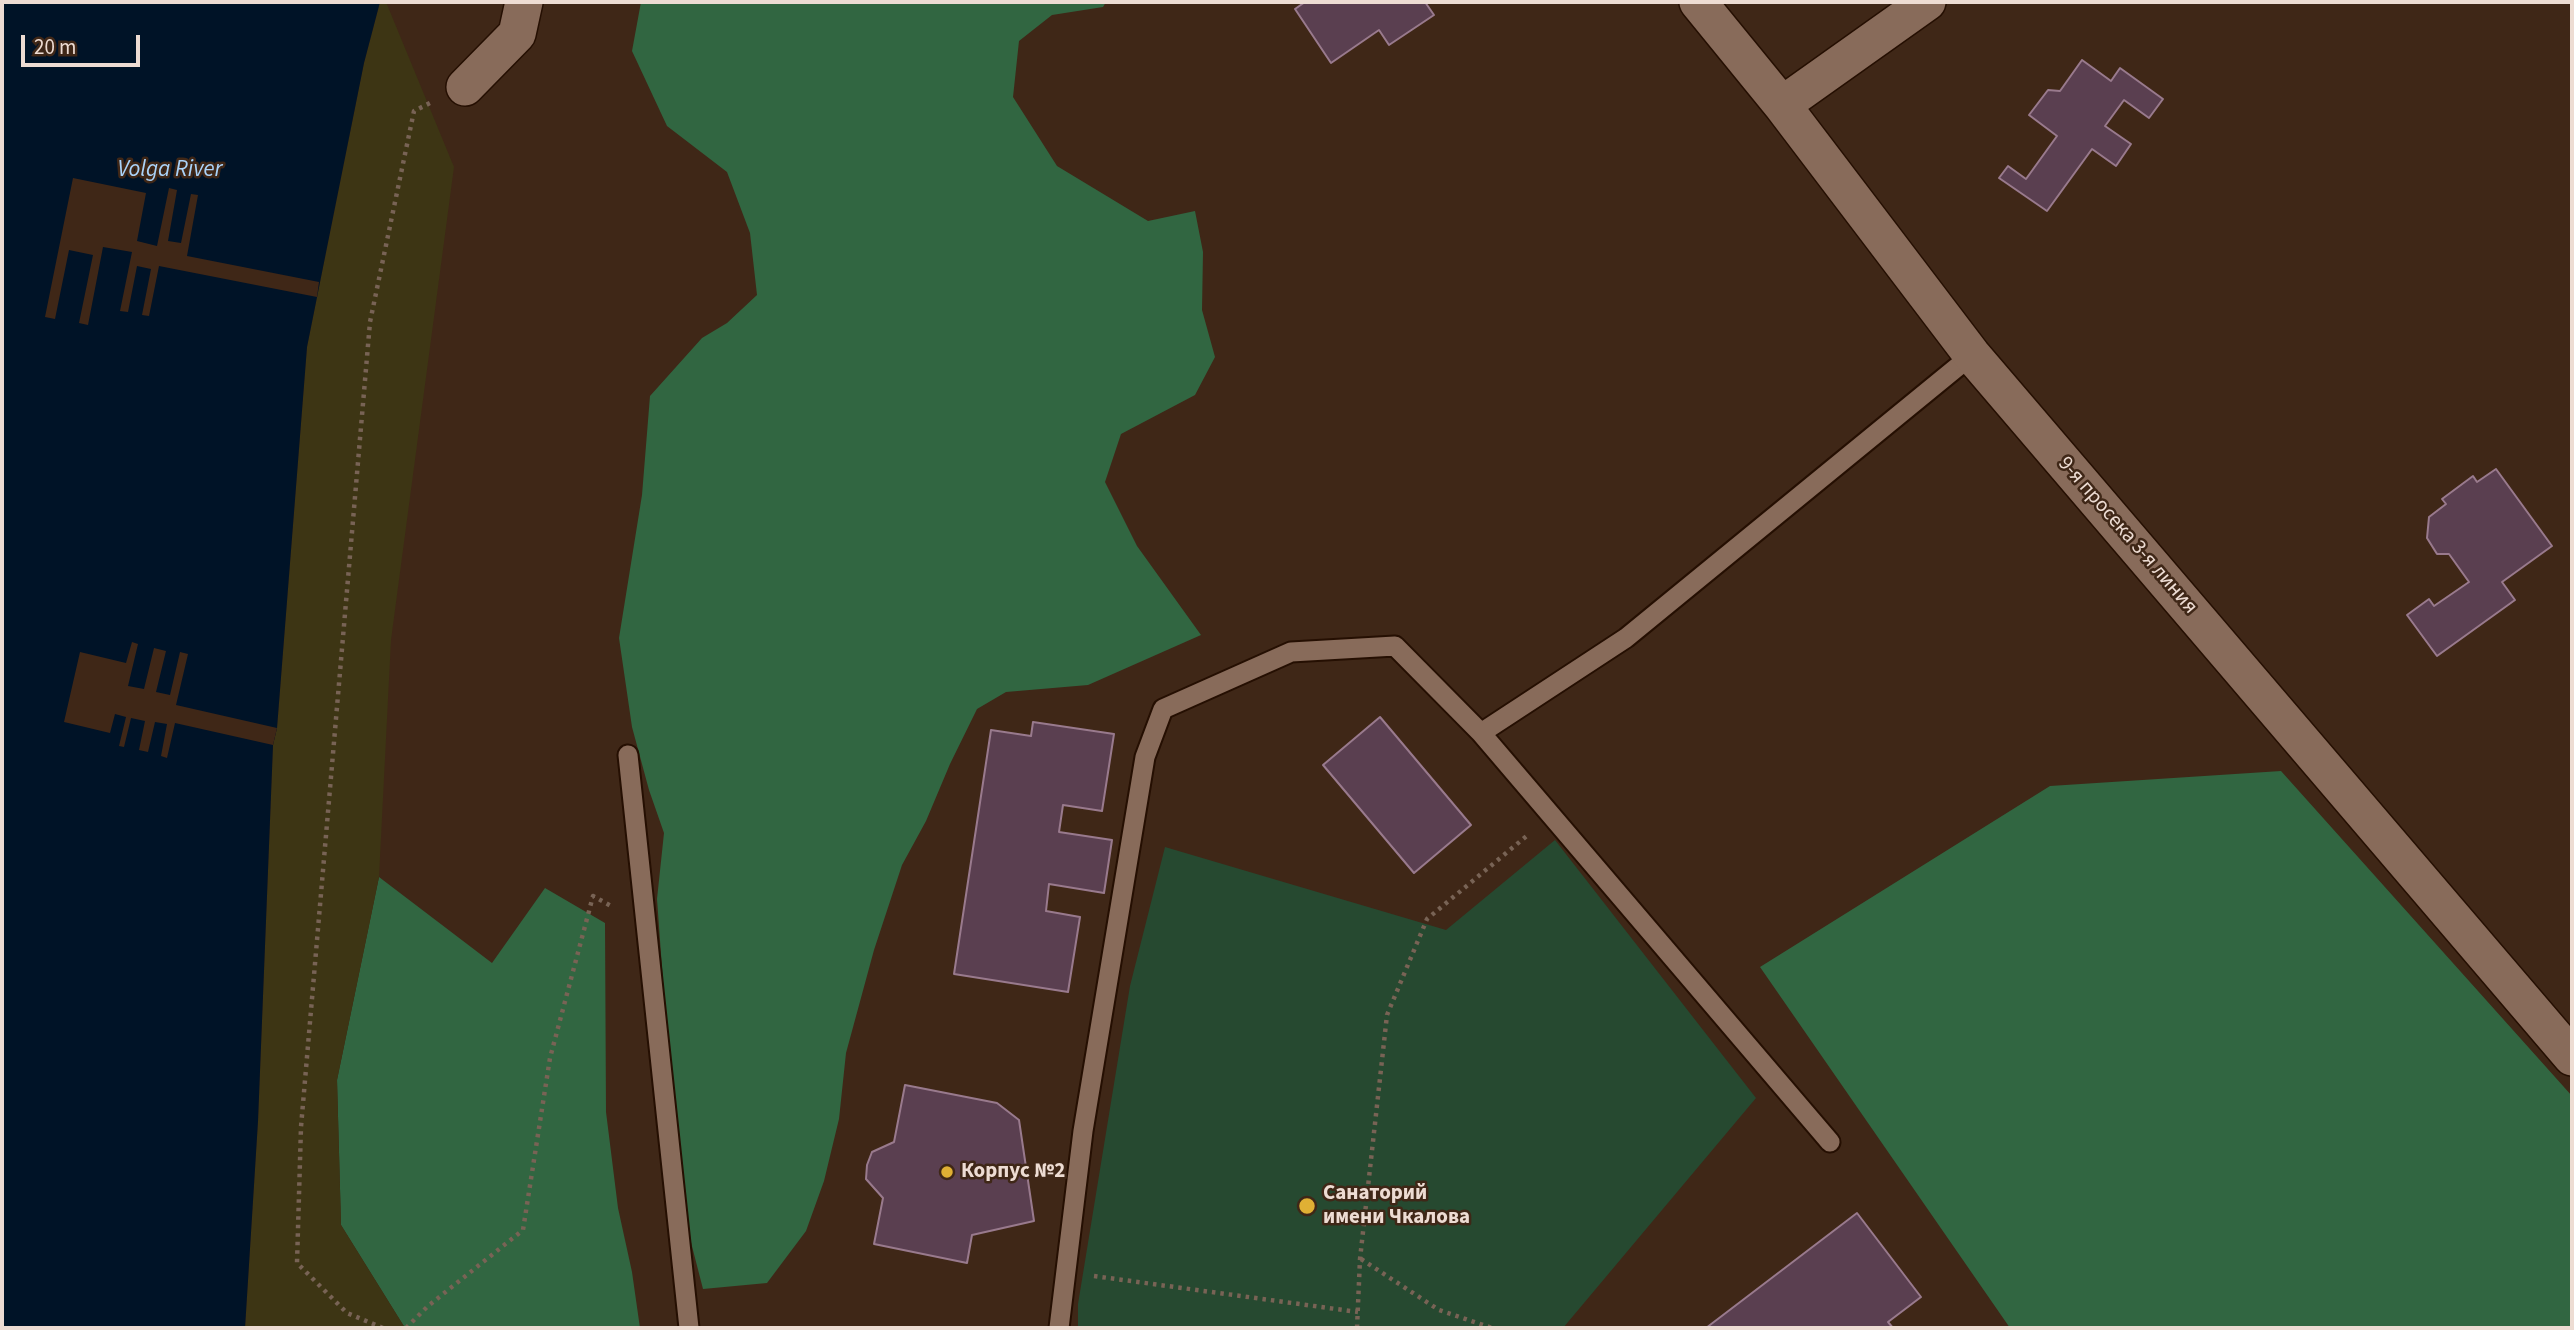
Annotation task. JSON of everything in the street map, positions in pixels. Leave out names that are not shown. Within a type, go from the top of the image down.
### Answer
[{"type":"street","points":[[465,87],[517,34],[524,2]]},
{"type":"street","name":"9-я просека 3-я линия","points":[[1698,2],[1782,105],[1972,355],[2572,1057]]},
{"type":"street","points":[[1782,105],[1927,2]]},
{"type":"lane","points":[[1481,733],[1626,638],[1972,355]]},
{"type":"lane","points":[[1059,1328],[1083,1131],[1145,757],[1163,709],[1291,652],[1395,646],[1481,733],[1830,1142]]},
{"type":"lane","points":[[628,755],[689,1328]]},
{"type":"path","points":[[383,1328],[347,1313],[297,1264],[301,1127],[370,322],[414,111],[465,87]]},
{"type":"path","points":[[1357,1328],[1360,1259],[1387,1015],[1427,919],[1551,815]]},
{"type":"path","points":[[406,1328],[428,1306],[523,1230],[550,1058],[593,896],[645,923]]},
{"type":"path","points":[[1360,1259],[1439,1310],[1492,1328]]},
{"type":"path","points":[[1066,1272],[1358,1312]]},
{"type":"green space","points":[[641,2],[1106,2],[1103,7],[1052,15],[1019,41],[1013,97],[1057,166],[1148,221],[1195,211],[1203,252],[1202,310],[1215,357],[1195,395],[1121,434],[1105,482],[1137,546],[1201,635],[1088,685],[1006,692],[977,709],[926,821],[902,865],[874,950],[846,1053],[839,1119],[824,1181],[806,1231],[767,1283],[703,1289],[686,1223],[675,1147],[657,899],[664,833],[632,727],[619,638],[642,495],[650,396],[702,338],[727,323],[757,295],[750,233],[727,172],[667,126],[632,51]]},
{"type":"green space","points":[[2281,771],[2572,1096],[2572,1328],[2010,1328],[1760,967],[2050,786]]},
{"type":"green space","points":[[1555,840],[1756,1098],[1563,1328],[1078,1328],[1078,1304],[1130,986],[1165,847],[1446,930]]},
{"type":"green space","points":[[379,877],[492,963],[545,888],[605,923],[606,1112],[618,1208],[632,1272],[640,1328],[405,1328],[341,1225],[337,1080]]},
{"type":"sand","points":[[380,2],[386,2],[454,167],[391,640],[379,877],[337,1080],[341,1225],[405,1328],[245,1328],[258,1121],[273,745],[277,728],[307,347],[364,63]]},
{"type":"water","name":"Volga River","points":[[2,2],[380,2],[364,63],[307,347],[277,728],[273,745],[258,1121],[245,1328],[2,1328]]},
{"type":"pier","points":[[73,178],[146,193],[137,241],[157,246],[169,188],[177,190],[168,241],[181,243],[191,194],[198,195],[187,256],[319,282],[317,297],[159,266],[149,316],[142,315],[151,269],[137,266],[128,312],[120,311],[132,252],[103,247],[88,325],[79,323],[93,255],[69,250],[55,319],[45,317]]},
{"type":"pier","points":[[132,642],[138,644],[128,686],[144,689],[154,648],[166,651],[156,692],[170,695],[180,652],[188,654],[176,705],[277,728],[273,745],[175,723],[167,758],[161,756],[167,724],[155,722],[148,752],[139,750],[145,721],[131,718],[124,747],[119,746],[126,717],[115,714],[110,733],[64,722],[80,652],[126,663]]},
{"type":"building","points":[[1305,2],[1425,2],[1434,15],[1389,45],[1379,30],[1331,63],[1295,9]]},
{"type":"building","points":[[2082,60],[2111,81],[2120,68],[2163,99],[2149,118],[2124,100],[2105,126],[2131,144],[2116,166],[2092,149],[2047,211],[1999,178],[2008,166],[2026,179],[2057,136],[2029,115],[2048,90],[2060,91]]},
{"type":"building","points":[[2496,469],[2552,546],[2502,582],[2515,600],[2437,656],[2407,615],[2429,599],[2434,606],[2469,582],[2449,554],[2437,554],[2427,538],[2429,517],[2446,504],[2442,499],[2473,476],[2477,482]]},
{"type":"building","points":[[1380,717],[1471,825],[1414,873],[1323,765]]},
{"type":"building","points":[[1033,722],[1114,734],[1102,811],[1063,805],[1059,832],[1112,840],[1104,893],[1049,884],[1046,911],[1080,917],[1068,992],[954,974],[991,730],[1031,736]]},
{"type":"building","name":"Корпус №2","points":[[905,1085],[997,1103],[1019,1120],[1034,1221],[972,1235],[967,1263],[874,1244],[883,1198],[866,1179],[867,1165],[872,1152],[894,1142]]},
{"type":"building","points":[[1857,1213],[1921,1297],[1888,1322],[1893,1328],[1706,1328]]},
{"type":"place","name":"Корпус №2","points":[[947,1172]]},
{"type":"place","name":"Санаторий имени Чкалова","points":[[1307,1206]]}]
